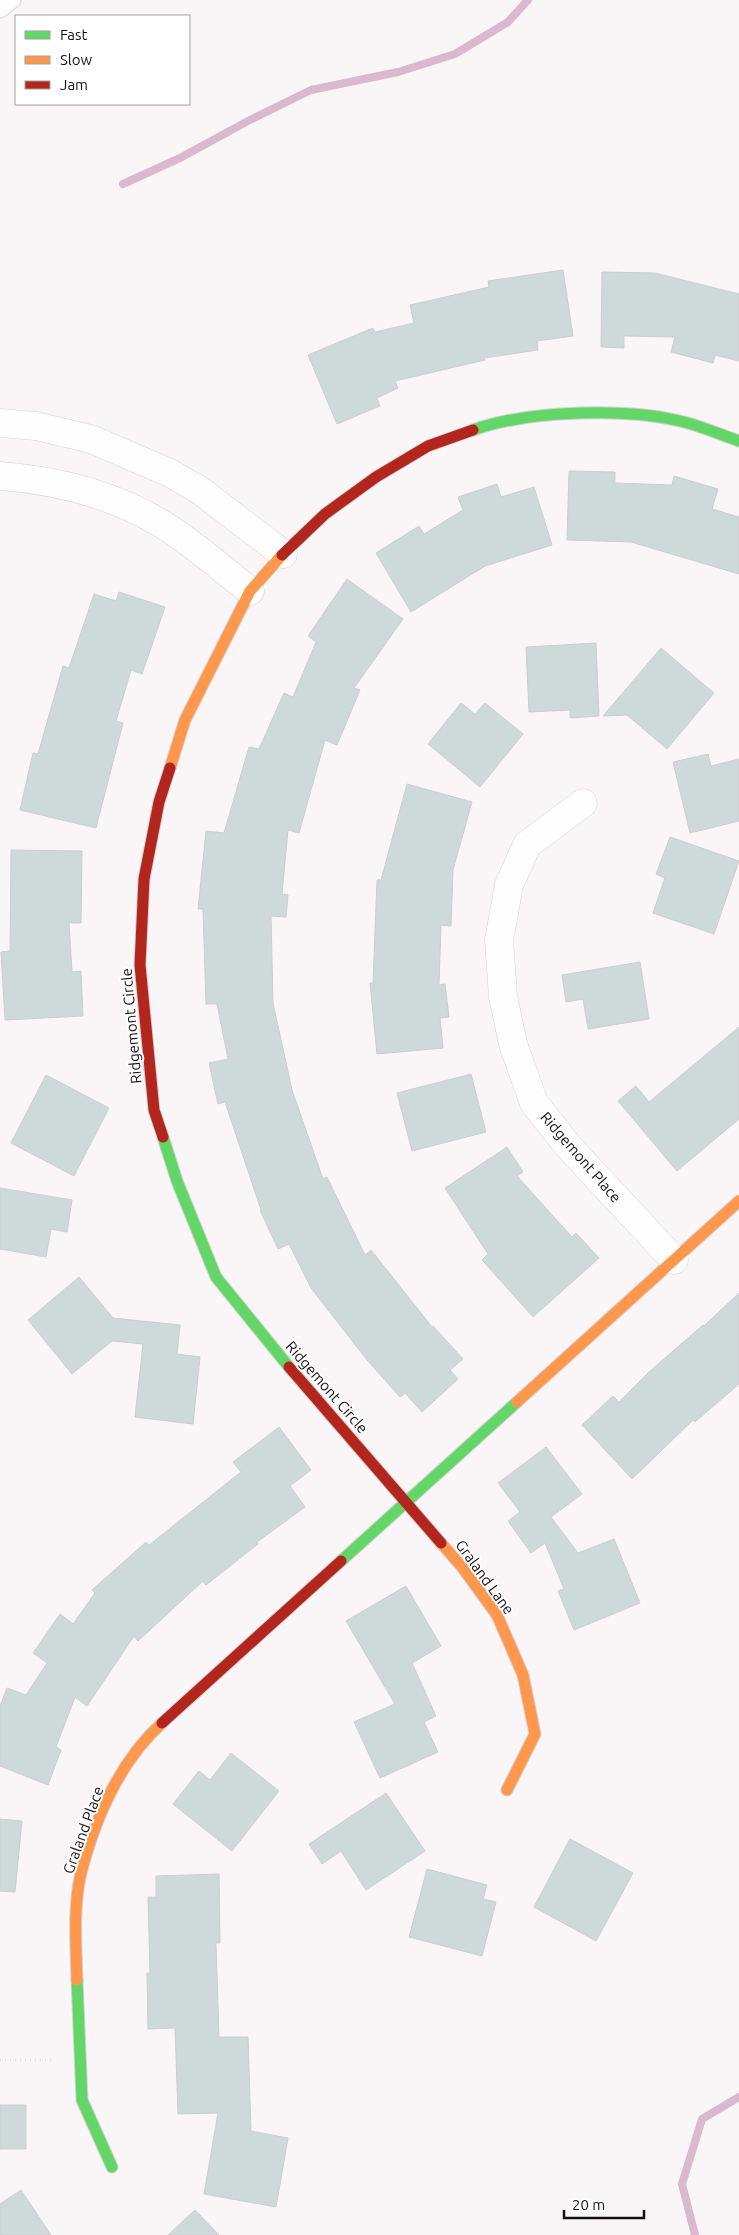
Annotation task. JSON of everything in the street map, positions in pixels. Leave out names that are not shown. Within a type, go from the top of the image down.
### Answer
[{"type":"street","name":"Ridgemont Circle","points":[[407,1501],[261,1335],[216,1277],[177,1180],[154,1110],[140,965],[146,869],[159,802],[185,720],[250,591],[283,554],[325,514],[376,477],[428,446],[490,424],[560,414],[634,414],[687,423],[739,442]]},
{"type":"street","points":[[0,423],[36,426],[91,439],[170,473],[201,491],[283,554]]},
{"type":"street","points":[[0,476],[27,478],[78,488],[142,513],[182,537],[250,591]]},
{"type":"street","name":"Ridgemont Place","points":[[583,803],[528,845],[510,884],[499,940],[505,1006],[513,1044],[534,1103],[568,1146],[674,1260]]},
{"type":"street","points":[[407,1501],[739,1201]]},
{"type":"street","name":"Graland Lane","points":[[407,1501],[462,1567],[497,1615],[523,1675],[536,1734],[507,1790]]},
{"type":"street","name":"Graland Place","points":[[112,2167],[82,2100],[75,1931],[81,1874],[107,1799],[130,1761],[155,1729],[407,1501]]},
{"type":"lane","points":[[0,10],[13,0]]},
{"type":"path","points":[[0,2060],[80,2059]]},
{"type":"building","points":[[563,270],[573,336],[537,341],[538,350],[484,358],[485,360],[395,381],[398,388],[377,398],[380,406],[337,424],[308,355],[373,328],[375,332],[414,323],[410,305],[489,287],[488,281]]},
{"type":"building","points":[[602,272],[655,273],[739,294],[739,361],[715,355],[713,363],[671,352],[675,337],[624,336],[624,348],[601,347]]},
{"type":"building","points":[[569,471],[615,472],[615,483],[672,485],[674,476],[718,489],[712,509],[739,517],[739,574],[631,542],[567,540]]},
{"type":"building","points":[[497,484],[501,497],[534,487],[552,545],[485,566],[411,612],[376,553],[419,526],[424,534],[463,510],[458,497]]},
{"type":"building","points":[[347,579],[403,619],[354,688],[360,690],[337,745],[325,740],[299,833],[288,830],[282,894],[288,895],[286,917],[271,916],[273,1003],[292,1090],[323,1179],[327,1177],[365,1255],[371,1250],[432,1327],[463,1359],[450,1370],[458,1379],[422,1412],[405,1393],[400,1397],[367,1360],[311,1288],[289,1244],[278,1249],[260,1210],[225,1102],[218,1104],[209,1063],[228,1059],[217,1004],[206,1004],[203,909],[198,909],[206,831],[224,833],[249,747],[259,749],[284,693],[293,697],[316,642],[308,636]]},
{"type":"building","points":[[119,592],[165,607],[142,674],[131,670],[116,721],[123,723],[96,828],[20,810],[33,753],[38,754],[63,666],[69,668],[94,594],[116,601]]},
{"type":"building","points":[[596,643],[599,716],[570,718],[570,710],[529,712],[526,647]]},
{"type":"building","points":[[661,648],[714,693],[667,749],[627,715],[603,716]]},
{"type":"building","points":[[461,703],[475,714],[485,703],[523,734],[480,787],[428,744]]},
{"type":"building","points":[[708,754],[711,766],[739,759],[739,821],[690,833],[673,762]]},
{"type":"building","points":[[407,784],[472,802],[453,870],[451,926],[441,925],[439,985],[445,984],[449,1017],[440,1018],[443,1048],[377,1054],[370,983],[373,983],[377,880],[381,880]]},
{"type":"building","points":[[670,837],[739,861],[714,934],[653,913],[665,878],[656,874]]},
{"type":"building","points":[[11,850],[82,851],[81,923],[69,923],[72,972],[81,971],[83,1016],[5,1020],[1,952],[10,951]]},
{"type":"building","points":[[640,962],[649,1019],[588,1029],[583,999],[566,1002],[562,975]]},
{"type":"building","points":[[739,1027],[739,1119],[677,1171],[618,1101],[636,1086],[649,1102]]},
{"type":"building","points":[[471,1074],[486,1132],[412,1151],[397,1093]]},
{"type":"building","points":[[46,1075],[109,1108],[74,1176],[11,1143]]},
{"type":"building","points":[[507,1147],[523,1172],[517,1176],[572,1237],[576,1233],[599,1258],[533,1317],[482,1260],[488,1254],[445,1188]]},
{"type":"building","points":[[0,1188],[72,1200],[67,1232],[51,1229],[46,1257],[0,1249]]},
{"type":"building","points":[[79,1277],[113,1318],[180,1325],[177,1354],[200,1357],[193,1424],[135,1417],[143,1344],[112,1341],[72,1374],[28,1320]]},
{"type":"building","points":[[739,1293],[739,1384],[695,1422],[693,1420],[632,1479],[582,1425],[613,1396],[619,1402],[650,1371],[704,1326]]},
{"type":"building","points":[[279,1427],[311,1470],[290,1486],[305,1507],[257,1542],[258,1544],[206,1585],[203,1581],[138,1641],[134,1636],[87,1706],[75,1697],[56,1747],[61,1750],[48,1785],[0,1766],[0,1706],[7,1688],[26,1695],[47,1663],[33,1653],[60,1614],[73,1624],[95,1593],[92,1590],[146,1542],[149,1545],[241,1472],[233,1462]]},
{"type":"building","points":[[546,1447],[582,1494],[551,1517],[578,1553],[614,1539],[640,1603],[574,1630],[558,1591],[564,1589],[545,1543],[531,1553],[508,1521],[520,1512],[498,1483]]},
{"type":"building","points":[[406,1586],[441,1646],[412,1663],[436,1716],[424,1722],[438,1752],[380,1778],[354,1722],[395,1704],[346,1621]]},
{"type":"building","points":[[231,1753],[279,1791],[232,1851],[173,1804],[199,1771],[210,1780]]},
{"type":"building","points":[[386,1793],[425,1851],[366,1890],[341,1851],[322,1864],[309,1844]]},
{"type":"building","points":[[0,1819],[22,1821],[15,1892],[0,1891]]},
{"type":"building","points":[[570,1839],[633,1873],[596,1941],[534,1907]]},
{"type":"building","points":[[427,1869],[487,1885],[483,1899],[496,1902],[482,1956],[409,1937]]},
{"type":"building","points":[[219,1874],[220,1943],[216,1943],[219,2037],[248,2037],[251,2131],[288,2138],[276,2207],[204,2194],[218,2113],[178,2114],[175,2028],[148,2029],[147,1973],[150,1973],[148,1897],[156,1897],[156,1876]]},
{"type":"building","points":[[0,2105],[26,2105],[26,2149],[0,2149]]},
{"type":"building","points":[[21,2190],[51,2235],[0,2235],[0,2204]]},
{"type":"building","points":[[195,2210],[219,2235],[168,2235]]},
{"type":"waterway","points":[[123,184],[180,158],[248,121],[311,90],[398,72],[455,54],[508,22],[528,0]]},
{"type":"waterway","points":[[695,2235],[682,2184],[702,2119],[739,2097]]},
{"type":"traffic: fast","points":[[473,430],[522,418],[580,413],[610,413],[664,418],[688,423],[739,441]]},
{"type":"traffic: fast","points":[[163,1137],[177,1181],[216,1277],[289,1367]]},
{"type":"traffic: fast","points":[[341,1561],[517,1402]]},
{"type":"traffic: fast","points":[[77,1980],[82,2100],[112,2167]]},
{"type":"traffic: slow","points":[[170,768],[185,720],[250,591],[282,555]]},
{"type":"traffic: slow","points":[[517,1402],[739,1201]]},
{"type":"traffic: slow","points":[[441,1543],[462,1567],[497,1615],[523,1675],[535,1734],[507,1790]]},
{"type":"traffic: slow","points":[[77,1980],[76,1926],[78,1886],[87,1853],[111,1792],[134,1755],[162,1723]]},
{"type":"traffic: jam","points":[[282,555],[325,514],[376,477],[428,446],[473,430]]},
{"type":"traffic: jam","points":[[163,1137],[154,1110],[140,965],[144,879],[159,802],[170,768]]},
{"type":"traffic: jam","points":[[289,1367],[441,1543]]},
{"type":"traffic: jam","points":[[162,1723],[341,1561]]}]
